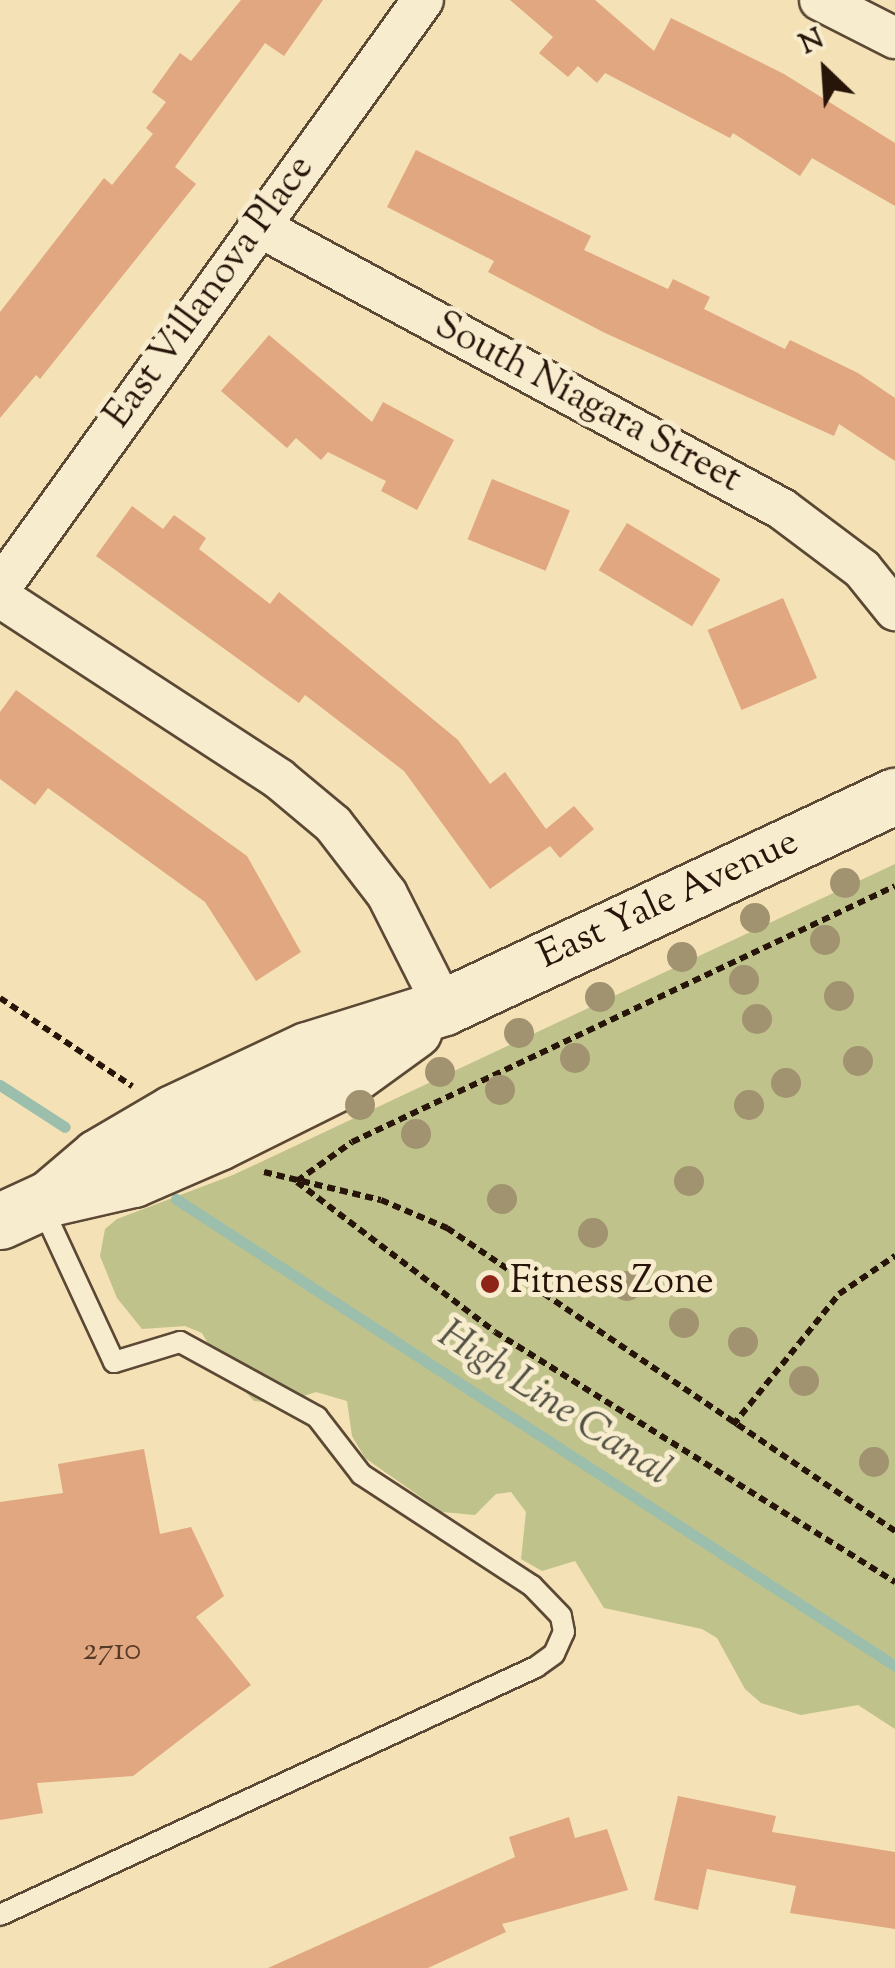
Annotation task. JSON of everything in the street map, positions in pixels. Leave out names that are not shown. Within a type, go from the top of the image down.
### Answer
[{"type":"main road","name":"East Yale Avenue","points":[[30,1208],[98,1157],[173,1113],[307,1050],[444,1007],[895,796]]},
{"type":"street","name":"East Villanova Place","points":[[0,588],[424,0]]},
{"type":"street","points":[[820,0],[895,38]]},
{"type":"street","name":"South Niagara Street","points":[[258,226],[782,509],[862,569],[895,610]]},
{"type":"street","points":[[0,597],[279,778],[333,824],[387,894],[444,1007]]},
{"type":"lane","points":[[0,1915],[536,1666],[554,1654],[564,1632],[556,1609],[532,1586],[361,1474],[316,1417],[180,1342],[114,1362],[30,1208]]},
{"type":"path","points":[[296,1181],[352,1142],[895,886]]},
{"type":"path","points":[[0,998],[144,1094]]},
{"type":"path","points":[[296,1181],[381,1200],[447,1228],[895,1531]]},
{"type":"path","points":[[296,1181],[495,1332],[895,1582]]},
{"type":"path","points":[[733,1424],[839,1294],[895,1256]]},
{"type":"green space","points":[[895,864],[895,1729],[858,1705],[801,1715],[761,1703],[745,1689],[717,1638],[702,1629],[604,1608],[575,1561],[542,1571],[521,1559],[526,1512],[511,1492],[496,1494],[475,1515],[442,1512],[365,1458],[352,1436],[347,1401],[316,1392],[280,1404],[254,1401],[221,1366],[202,1333],[185,1326],[142,1329],[117,1298],[100,1256],[105,1229],[117,1219],[233,1175]]},
{"type":"building","points":[[241,0],[323,0],[284,56],[265,43],[175,167],[196,184],[40,379],[36,375],[0,418],[0,312],[104,178],[112,185],[153,134],[146,128],[166,102],[152,92],[180,53],[191,61]]},
{"type":"building","points":[[510,0],[595,0],[654,51],[671,18],[784,74],[895,143],[895,206],[812,158],[800,176],[733,133],[730,138],[605,73],[597,83],[578,66],[568,77],[539,53],[553,37]]},
{"type":"building","points":[[416,150],[591,236],[584,250],[668,289],[673,279],[710,297],[704,309],[785,349],[790,340],[858,373],[895,398],[895,461],[839,424],[834,436],[605,333],[488,272],[494,261],[387,207]]},
{"type":"building","points":[[269,335],[372,422],[383,402],[454,440],[417,510],[381,491],[386,481],[328,452],[321,460],[296,438],[287,448],[221,391]]},
{"type":"building","points":[[492,479],[570,510],[546,571],[468,539]]},
{"type":"building","points":[[132,506],[163,529],[174,515],[206,538],[199,549],[270,604],[279,592],[458,740],[490,784],[505,772],[546,829],[574,806],[594,829],[560,858],[550,846],[490,889],[404,771],[305,695],[299,703],[96,556]]},
{"type":"building","points":[[627,523],[720,579],[692,626],[599,570]]},
{"type":"building","points":[[783,598],[817,678],[742,710],[708,630]]},
{"type":"building","points":[[16,690],[247,856],[301,952],[256,981],[205,902],[48,788],[35,805],[0,779],[0,712]]},
{"type":"building","points":[[144,1449],[160,1534],[191,1527],[224,1596],[196,1617],[251,1685],[133,1776],[37,1783],[43,1813],[0,1820],[0,1502],[63,1493],[58,1464]]},
{"type":"building","points":[[678,1796],[776,1816],[772,1832],[895,1852],[895,1929],[790,1913],[796,1886],[707,1869],[698,1910],[654,1900]]},
{"type":"building","points":[[569,1817],[575,1838],[607,1829],[628,1890],[502,1924],[506,1932],[428,1968],[268,1968],[515,1857],[509,1837]]},
{"type":"waterway","name":"High Line Canal","points":[[0,1085],[65,1127]]},
{"type":"waterway","name":"High Line Canal","points":[[176,1199],[895,1666]]},
{"type":"place","name":"Fitness Zone","points":[[490,1284]]}]
